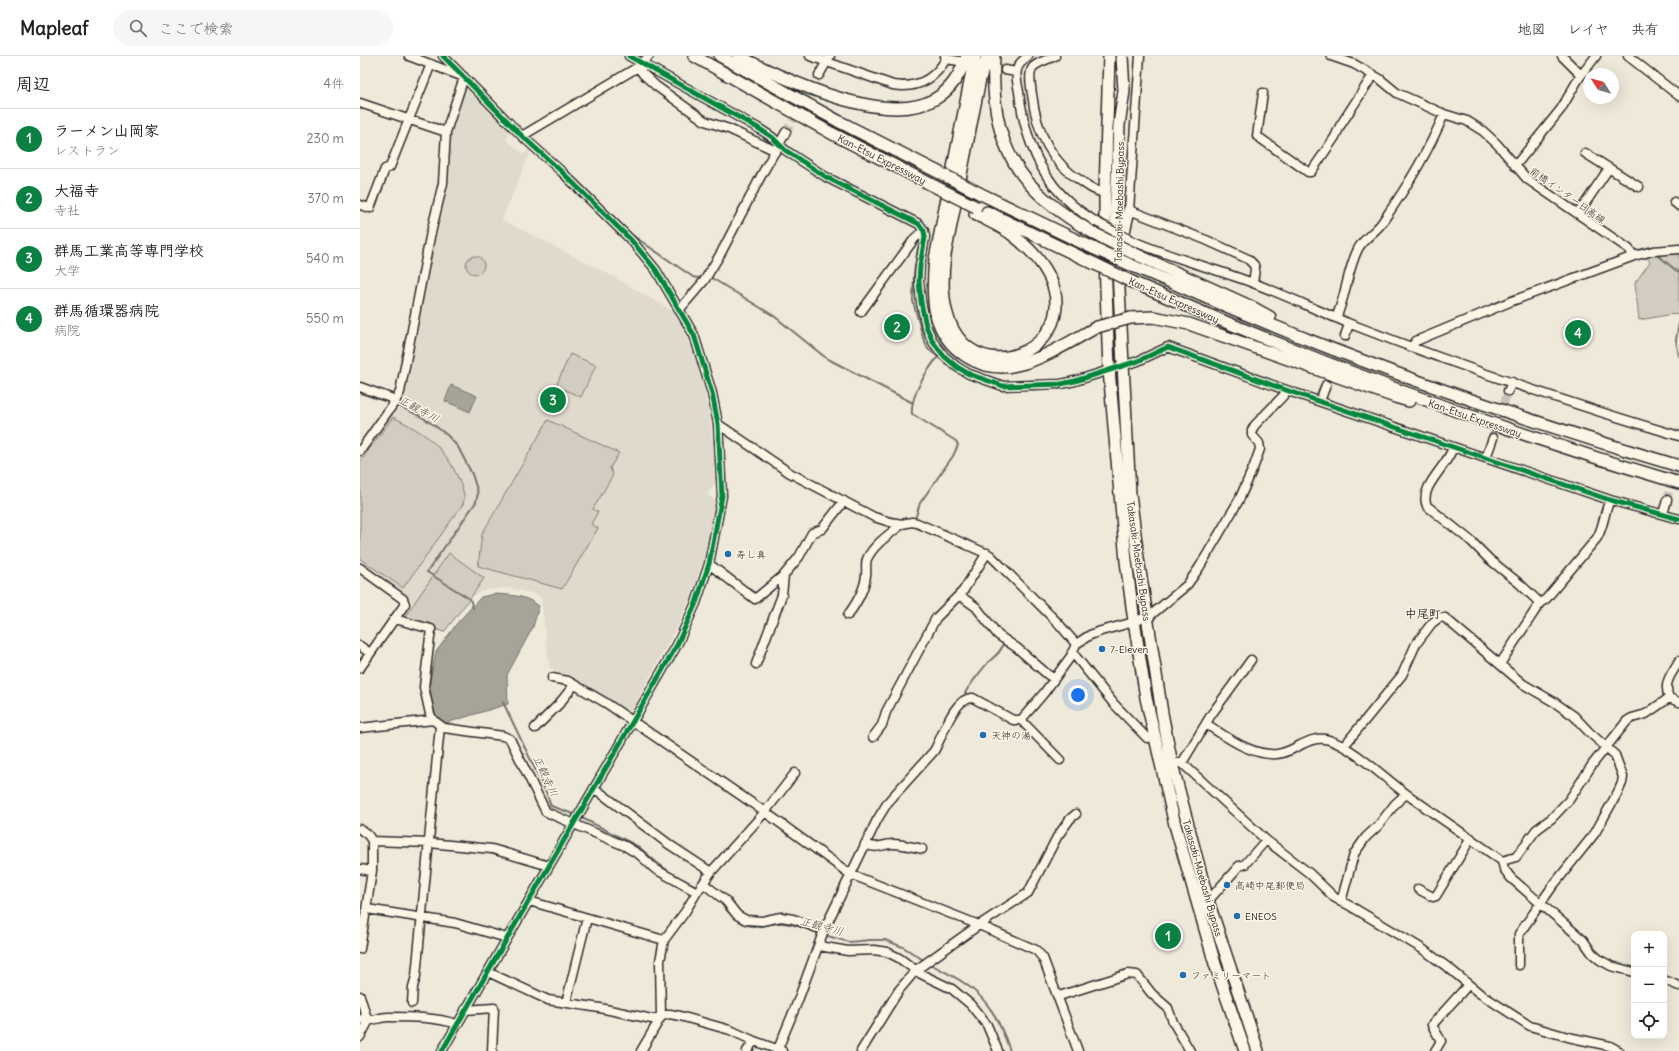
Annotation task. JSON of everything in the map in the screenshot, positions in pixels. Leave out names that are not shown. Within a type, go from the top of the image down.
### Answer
[{"type":"highway","name":"Kan-Etsu Expressway","points":[[694,56],[932,189],[1132,282],[1260,337],[1462,414],[1596,459],[1679,483]]},
{"type":"highway","name":"Kan-Etsu Expressway","points":[[720,56],[838,121],[979,193],[1133,266],[1309,340],[1510,413],[1601,443],[1679,466]]},
{"type":"highway","points":[[738,56],[794,83],[868,105],[890,108],[914,107],[934,100],[954,82],[963,59]]},
{"type":"highway","points":[[975,56],[935,260],[933,294],[939,322],[951,344],[963,355],[984,365],[1000,367],[1025,363],[1097,327],[1131,318],[1153,317],[1189,324],[1395,397],[1462,414]]},
{"type":"highway","points":[[975,210],[1014,236],[1032,253],[1047,272],[1055,292],[1055,315],[1048,330],[1033,347],[1018,355],[1004,358],[987,356],[974,351],[967,346],[952,327],[945,310],[943,296],[942,277],[945,255],[980,79],[987,56]]},
{"type":"highway","points":[[994,56],[995,100],[1004,142],[1016,167],[1030,186],[1050,205],[1071,220],[1097,235],[1252,307],[1309,340]]},
{"type":"highway","name":"Takasaki-Maebashi Bypass","points":[[1109,56],[1105,193],[1105,260],[1109,370],[1126,561],[1140,666],[1154,737],[1175,825],[1215,964],[1245,1051]]},
{"type":"highway","name":"Takasaki-Maebashi Bypass","points":[[1122,56],[1124,92],[1120,125],[1116,210],[1130,494],[1162,712],[1177,763],[1208,901],[1258,1051]]},
{"type":"highway","points":[[1124,92],[1128,56]]},
{"type":"highway","points":[[1118,271],[1120,266],[1123,230],[1129,210]]},
{"type":"street","points":[[409,56],[464,77]]},
{"type":"street","points":[[442,1051],[677,645],[696,603],[709,564],[722,496],[718,424],[712,393],[694,335],[656,270],[632,241],[562,172],[522,136],[443,56]]},
{"type":"street","points":[[630,56],[640,65],[747,121],[772,137],[777,147]]},
{"type":"street","points":[[522,136],[640,65],[650,56]]},
{"type":"street","points":[[810,56],[828,59],[893,85],[908,87],[929,80],[938,71],[945,58],[963,59]]},
{"type":"street","points":[[1028,56],[1021,62],[1016,72],[1020,104],[1025,126],[1036,157],[1053,185],[1072,206],[1096,222],[1151,249],[1253,283],[1349,324],[1600,412],[1679,436]]},
{"type":"street","points":[[1055,56],[1036,65],[1032,70],[1031,89],[1037,125],[1048,149],[1060,165],[1088,186],[1105,193]]},
{"type":"street","points":[[1140,56],[1129,210],[1206,240],[1248,259],[1254,265],[1255,269],[1253,283]]},
{"type":"street","name":"前橋インター日高線","points":[[1331,56],[1354,64],[1373,75],[1397,93],[1444,114],[1467,121],[1483,130],[1527,179],[1629,249],[1634,256]]},
{"type":"street","points":[[1562,56],[1581,75]]},
{"type":"street","points":[[1515,166],[1561,109],[1581,75],[1596,56]]},
{"type":"street","points":[[1628,56],[1679,96]]},
{"type":"street","points":[[819,75],[828,59]]},
{"type":"street","points":[[360,205],[370,208],[385,169],[390,167],[431,64]]},
{"type":"street","points":[[640,65],[643,74],[656,86],[705,121],[785,150],[826,177],[914,221],[924,231],[924,245],[919,281],[925,321],[933,342],[944,356],[957,367],[969,374],[993,384],[1011,386],[1068,382],[1153,355],[1168,347],[1286,390],[1610,500],[1679,519]]},
{"type":"street","points":[[1005,70],[1016,72]]},
{"type":"street","points":[[1263,93],[1257,136],[1308,172],[1311,172],[1335,137],[1340,126],[1373,75]]},
{"type":"street","points":[[360,451],[400,392],[430,237],[443,183],[446,132],[464,77]]},
{"type":"street","points":[[360,103],[446,132]]},
{"type":"street","points":[[1336,318],[1346,281],[1358,248],[1377,229],[1413,176],[1430,146],[1444,114]]},
{"type":"street","points":[[1025,126],[1037,125]]},
{"type":"street","points":[[680,310],[704,281],[721,253],[786,132]]},
{"type":"street","points":[[1585,153],[1639,187]]},
{"type":"street","points":[[1578,214],[1609,168]]},
{"type":"street","points":[[861,312],[915,238],[924,231]]},
{"type":"street","points":[[1412,347],[1416,342],[1505,304],[1634,256],[1653,251],[1679,249]]},
{"type":"street","points":[[1345,336],[1349,324]]},
{"type":"street","points":[[1508,391],[1512,382]]},
{"type":"street","points":[[1320,401],[1326,385]]},
{"type":"street","points":[[360,387],[396,400]]},
{"type":"street","points":[[1021,720],[1054,679],[1076,644],[1090,635],[1147,618],[1184,589],[1199,568],[1238,500],[1254,466],[1260,450],[1259,443],[1252,435],[1253,427],[1284,395],[1286,390]]},
{"type":"street","points":[[718,424],[790,474],[874,517],[902,524],[912,522],[917,523],[987,553],[1059,624],[1076,644]]},
{"type":"street","points":[[1486,458],[1493,438]]},
{"type":"street","points":[[1453,447],[1447,460],[1428,487],[1426,497],[1427,506],[1539,600],[1540,603]]},
{"type":"street","points":[[1500,664],[1540,603],[1546,599],[1597,538],[1602,529],[1605,511],[1610,500]]},
{"type":"street","points":[[1663,514],[1667,500]]},
{"type":"street","points":[[709,564],[755,599],[784,575],[799,558],[812,532],[822,529],[844,501]]},
{"type":"street","points":[[848,615],[856,604],[866,576],[866,561],[871,552],[902,524]]},
{"type":"street","points":[[873,737],[882,725],[886,712],[936,618],[963,591],[987,553]]},
{"type":"street","points":[[360,568],[403,599],[405,604],[360,668]]},
{"type":"street","points":[[756,664],[784,589],[784,575]]},
{"type":"street","points":[[959,595],[976,607],[998,635],[1017,648],[1054,679]]},
{"type":"street","points":[[1344,746],[1402,675],[1412,650],[1437,618],[1440,617],[1445,618],[1523,684],[1562,707],[1574,716],[1589,732],[1614,753],[1623,777],[1622,783],[1595,833],[1519,934],[1519,965]]},
{"type":"street","points":[[395,619],[432,629],[424,687],[426,702],[433,720],[440,726],[503,736],[510,739],[546,812],[625,846],[640,855],[655,869],[697,892]]},
{"type":"street","points":[[360,646],[370,653]]},
{"type":"street","points":[[1072,652],[1114,704],[1147,738],[1154,737]]},
{"type":"street","points":[[1251,660],[1177,763],[1341,902],[1422,948],[1479,993],[1530,1026],[1568,1037],[1610,1046],[1619,1051]]},
{"type":"street","points":[[1679,661],[1667,682],[1666,690],[1669,698],[1679,702]]},
{"type":"street","points":[[552,678],[568,681],[606,703],[765,812],[850,874],[979,925],[1036,950],[1043,958],[1059,996],[1078,1051]]},
{"type":"street","points":[[535,728],[574,685]]},
{"type":"street","points":[[488,972],[548,1000],[600,1008],[652,1019],[661,1018],[670,1014],[680,1016],[730,1030],[754,1041],[780,1050],[824,930],[884,807],[934,751],[939,743],[945,725],[963,700],[968,697],[973,698],[1013,720],[1021,720],[1060,760]]},
{"type":"street","points":[[1502,861],[1516,857],[1536,830],[1552,818],[1569,800],[1595,761],[1627,721],[1646,714],[1669,698]]},
{"type":"street","points":[[360,728],[433,720]]},
{"type":"street","points":[[1206,724],[1243,747],[1277,754],[1286,752],[1318,738],[1344,746],[1406,794],[1502,861],[1504,869],[1511,878],[1584,940],[1592,953],[1600,960],[1611,966],[1631,971]]},
{"type":"street","points":[[412,1003],[422,918],[440,726]]},
{"type":"street","points":[[641,1051],[661,1018],[660,965],[664,940],[685,912],[711,872],[765,812],[795,773]]},
{"type":"street","points":[[594,788],[670,845],[711,872]]},
{"type":"street","points":[[1341,902],[1354,854],[1366,837],[1378,826],[1395,804],[1406,794]]},
{"type":"street","points":[[861,1051],[899,990],[916,970],[979,925],[1028,893],[1057,837],[1070,819],[1076,814]]},
{"type":"street","points":[[360,829],[368,835],[372,841],[372,871],[367,909],[362,923],[360,949]]},
{"type":"street","points":[[1418,889],[1433,897],[1436,896],[1471,838]]},
{"type":"street","points":[[1208,901],[1239,866],[1245,864],[1266,840]]},
{"type":"street","points":[[372,841],[429,843],[492,849],[549,866]]},
{"type":"street","points":[[865,844],[873,847],[902,844],[922,849]]},
{"type":"street","points":[[360,869],[372,871]]},
{"type":"street","points":[[704,884],[726,901],[738,916],[746,920],[762,921],[781,917],[793,919],[824,930]]},
{"type":"street","points":[[529,901],[664,940]]},
{"type":"street","points":[[367,909],[455,923],[507,938]]},
{"type":"street","points":[[566,1003],[587,918]]},
{"type":"street","points":[[819,946],[848,951],[874,950],[887,952],[899,958],[921,974],[952,989],[970,1004],[987,1025],[998,1051]]},
{"type":"street","points":[[1059,996],[1132,974],[1136,976],[1152,994],[1168,1008],[1173,1022],[1190,1051]]},
{"type":"street","points":[[1667,981],[1679,986]]},
{"type":"street","points":[[1435,1051],[1441,1041],[1432,1025],[1468,985]]},
{"type":"street","points":[[360,996],[364,1021],[360,1037]]},
{"type":"street","points":[[465,1010],[494,1008],[492,1051]]},
{"type":"street","points":[[364,1021],[386,1017],[443,1020],[457,1024]]},
{"type":"street","points":[[747,1051],[754,1041]]},
{"type":"shaded area","points":[[465,84],[505,125],[509,134],[506,140],[524,154],[532,148],[502,220],[607,273],[676,313],[697,363],[704,388],[710,420],[714,455],[715,484],[707,495],[714,499],[715,504],[712,524],[704,558],[693,592],[680,621],[630,713],[549,667],[541,598],[535,594],[509,588],[486,590],[472,596],[444,632],[406,596],[360,564],[360,455],[403,393],[448,133]]},
{"type":"shaded area","points":[[1658,253],[1679,253],[1679,313],[1639,320],[1635,283],[1650,262],[1646,257]]},
{"type":"shaded area","points":[[471,256],[479,256],[484,261],[482,272],[479,274],[471,274],[466,269],[466,261]]},
{"type":"shaded area","points":[[570,354],[596,365],[581,397],[556,386]]},
{"type":"shaded area","points":[[451,385],[477,396],[470,412],[445,401]]},
{"type":"shaded area","points":[[393,417],[424,435],[440,449],[453,468],[464,495],[463,504],[403,588],[360,559],[360,462]]},
{"type":"shaded area","points":[[548,420],[619,453],[610,468],[613,475],[593,509],[598,512],[591,524],[598,528],[562,589],[478,566],[482,534]]},
{"type":"shaded area","points":[[449,553],[484,578],[472,596],[444,632],[403,619]]},
{"type":"shaded area","points":[[494,594],[512,595],[534,602],[539,606],[533,627],[507,675],[508,704],[443,724],[434,712],[431,696],[430,680],[436,652],[458,622],[481,597]]},
{"type":"waterway","points":[[632,235],[693,277],[698,278],[704,276]]},
{"type":"waterway","points":[[916,516],[920,503],[953,456],[958,445],[956,441],[912,414],[916,391],[924,376],[938,357],[928,349],[923,338],[913,301],[914,273],[918,248]]},
{"type":"waterway","points":[[1654,254],[1660,257],[1679,273]]},
{"type":"waterway","points":[[710,277],[774,316],[826,358],[913,403]]},
{"type":"waterway","points":[[1679,323],[1676,340],[1679,356]]},
{"type":"waterway","name":"正観寺川","points":[[360,393],[391,403]]},
{"type":"waterway","name":"正観寺川","points":[[395,404],[420,416],[447,435],[458,447],[472,474],[478,493],[476,502],[427,572],[470,599],[473,608]]},
{"type":"waterway","points":[[965,693],[987,663],[1000,651],[1003,644]]},
{"type":"waterway","name":"正観寺川","points":[[503,702],[546,792],[551,806],[576,815]]},
{"type":"waterway","name":"正観寺川","points":[[580,817],[639,847],[672,874],[698,887]]},
{"type":"waterway","name":"正観寺川","points":[[702,889],[710,893]]},
{"type":"waterway","name":"正観寺川","points":[[718,900],[736,919],[742,923],[754,926],[785,923],[820,934]]},
{"type":"waterway","name":"正観寺川","points":[[824,935],[849,942],[885,940],[903,947],[925,961]]},
{"type":"waterway","name":"正観寺川","points":[[929,963],[973,989],[987,1004],[1003,1031],[1010,1051]]},
{"type":"tunnel","points":[[786,132],[819,75]]},
{"type":"tunnel","points":[[1326,385],[1345,336]]},
{"type":"tunnel","points":[[1493,438],[1508,391]]},
{"type":"tunnel","points":[[1667,500],[1679,456]]},
{"type":"cycle path","points":[[442,1051],[677,645],[696,603],[709,564],[722,496],[718,424],[712,393],[694,335],[656,270],[632,241],[562,172],[522,136],[443,56]]},
{"type":"cycle path","points":[[629,56],[758,128],[772,137],[785,150],[826,177],[919,224],[924,231],[925,237],[919,281],[921,302],[926,326],[933,342],[944,356],[957,367],[969,374],[1003,386],[1061,384],[1138,361],[1168,347],[1286,390],[1610,500],[1679,519]]},
{"type":"place","name":"大福寺","points":[[897,327]]},
{"type":"place","name":"群馬循環器病院","points":[[1578,333]]},
{"type":"place","name":"群馬工業高等専門学校","points":[[553,400]]},
{"type":"place","name":"寿し真","points":[[728,554]]},
{"type":"place","name":"7-Eleven","points":[[1102,649]]},
{"type":"place","name":"天神の湯","points":[[983,735]]},
{"type":"place","name":"高崎中尾郵便局","points":[[1227,885]]},
{"type":"place","name":"ENEOS","points":[[1237,916]]},
{"type":"place","name":"ラーメン山岡家","points":[[1168,936]]},
{"type":"place","name":"ファミリーマート","points":[[1183,975]]},
{"type":"district","name":"中尾町","points":[[1423,614]]}]
